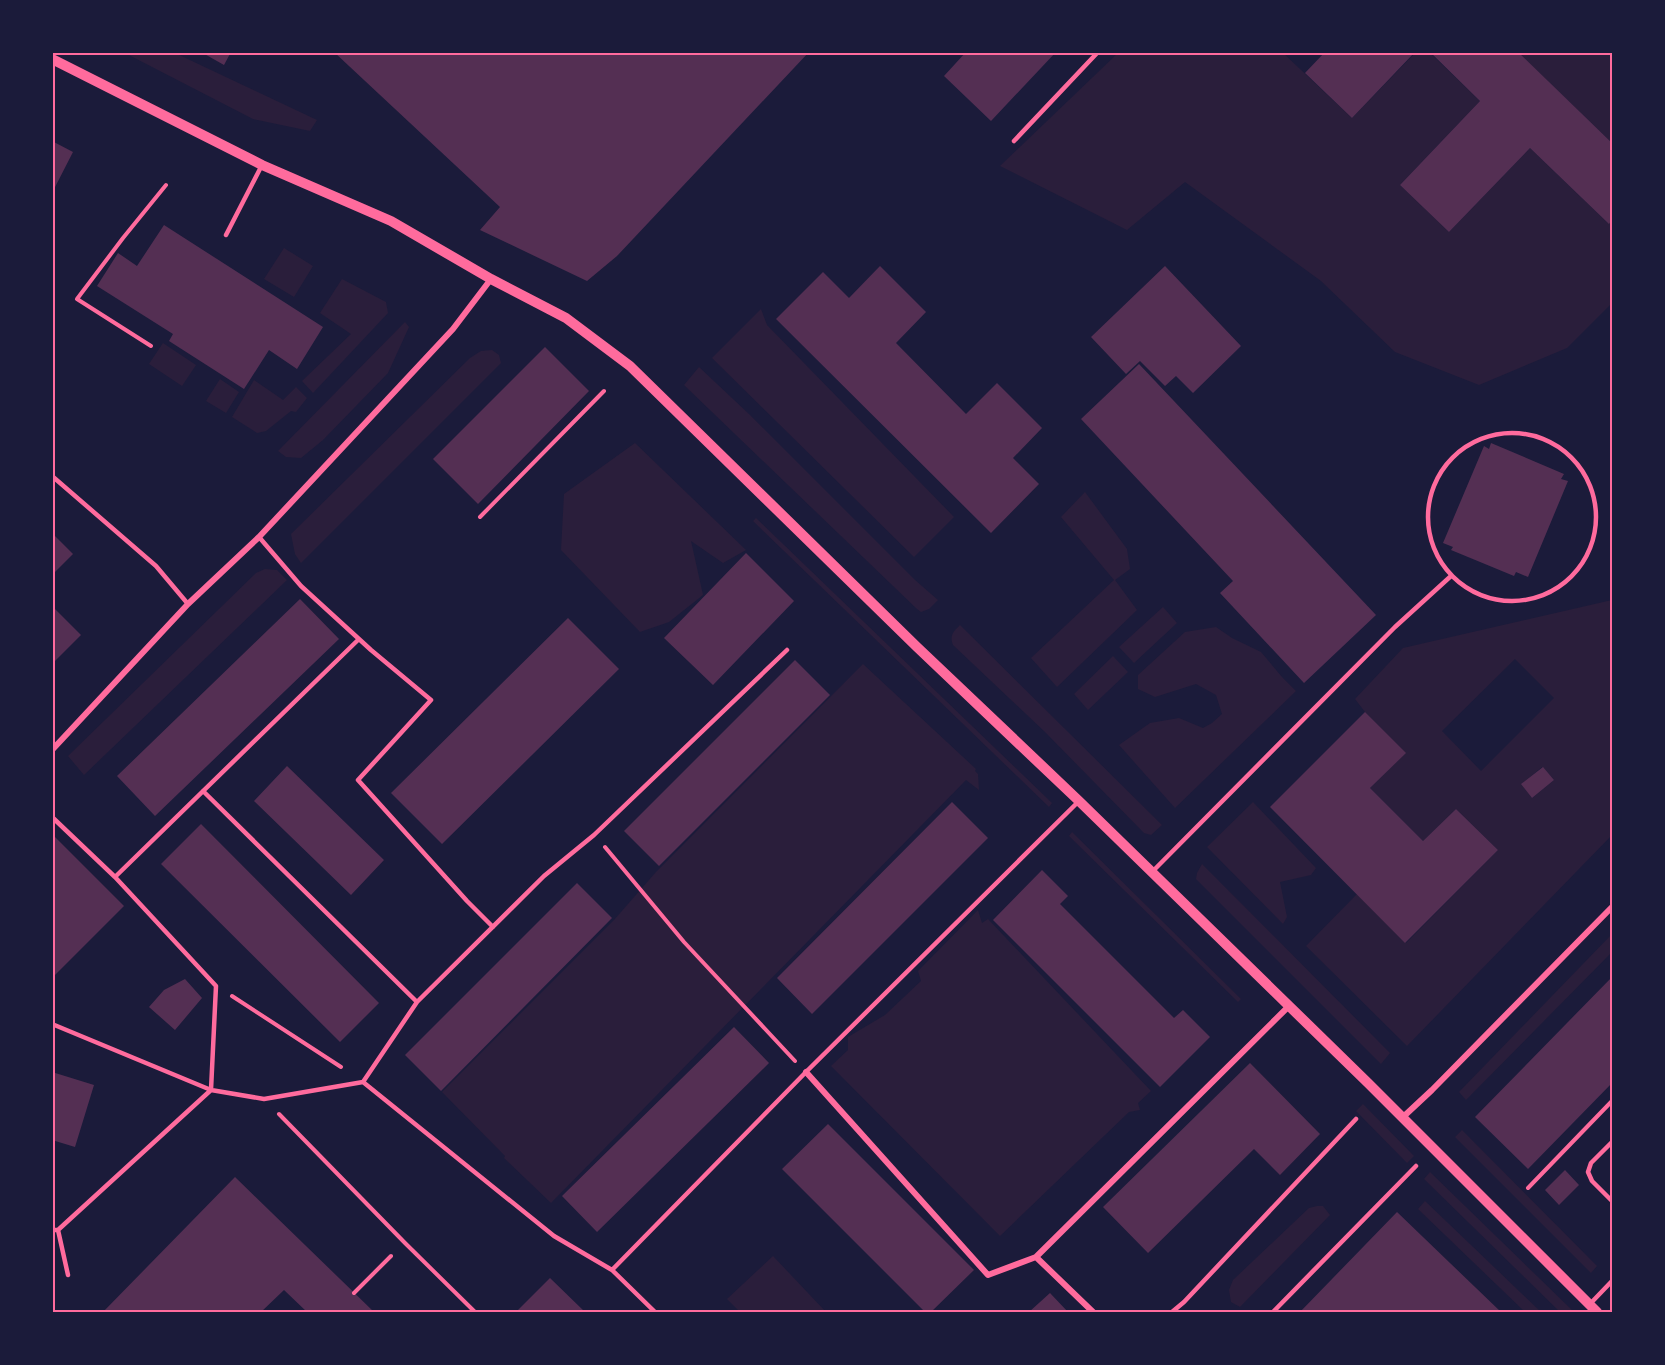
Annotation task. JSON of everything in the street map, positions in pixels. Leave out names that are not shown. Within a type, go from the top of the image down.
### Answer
[{"type":"street","points":[[52,59],[262,165],[391,221],[490,279],[566,318],[630,366],[1368,1083],[1593,1309]]},
{"type":"street","points":[[52,750],[188,604],[259,537],[453,329],[490,279]]},
{"type":"street","points":[[1402,1118],[1612,907]]},
{"type":"street","points":[[806,1072],[988,1275],[1036,1257],[1289,1006]]},
{"type":"street","points":[[1036,1257],[1094,1312]]},
{"type":"lane","points":[[1014,141],[1098,52]]},
{"type":"lane","points":[[226,235],[262,165]]},
{"type":"lane","points":[[1502,432],[1529,433],[1554,442],[1576,461],[1591,486],[1597,514],[1593,543],[1579,569],[1558,588],[1531,600],[1502,601],[1474,593],[1451,576],[1435,554],[1428,528],[1428,501],[1437,476],[1454,454],[1476,439],[1502,432]]},
{"type":"lane","points":[[52,476],[156,567],[188,604]]},
{"type":"lane","points":[[259,537],[301,586],[431,700],[358,780],[493,927]]},
{"type":"lane","points":[[1152,872],[1395,627],[1451,576]]},
{"type":"lane","points":[[115,877],[359,639]]},
{"type":"lane","points":[[52,1024],[211,1090],[264,1099],[363,1082],[417,1002],[544,876],[594,834],[787,650]]},
{"type":"lane","points":[[203,791],[417,1002]]},
{"type":"lane","points":[[612,1269],[806,1072],[1079,801]]},
{"type":"lane","points":[[52,817],[115,877],[216,986],[211,1090],[56,1230],[68,1275]]},
{"type":"lane","points":[[363,1082],[554,1236],[612,1269],[655,1312]]},
{"type":"lane","points":[[1172,1312],[1356,1119]]},
{"type":"lane","points":[[1612,1142],[1591,1163],[1588,1172],[1592,1181],[1612,1201]]},
{"type":"lane","points":[[1273,1312],[1416,1166]]},
{"type":"lane","points":[[1593,1309],[1612,1281]]},
{"type":"path","points":[[151,346],[77,299],[123,237],[166,185]]},
{"type":"path","points":[[480,517],[604,390]]},
{"type":"path","points":[[594,834],[684,942],[806,1072]]},
{"type":"path","points":[[216,986],[363,1082]]},
{"type":"path","points":[[264,1099],[475,1312]]},
{"type":"path","points":[[1528,1188],[1612,1101]]},
{"type":"path","points":[[354,1293],[392,1256]]},
{"type":"shaded area","points":[[125,53],[175,53],[317,120],[310,131],[253,119]]},
{"type":"shaded area","points":[[1118,53],[1283,53],[1352,118],[1415,53],[1430,53],[1480,101],[1400,185],[1449,232],[1530,148],[1608,223],[1612,220],[1612,303],[1567,348],[1479,385],[1395,352],[1321,281],[1185,182],[1127,230],[1000,166]]},
{"type":"shaded area","points":[[1518,53],[1612,53],[1612,143]]},
{"type":"shaded area","points":[[284,248],[313,266],[294,297],[264,279]]},
{"type":"shaded area","points":[[342,279],[386,302],[388,313],[313,393],[302,381],[351,334],[320,313]]},
{"type":"shaded area","points":[[761,309],[767,325],[954,517],[914,557],[712,358]]},
{"type":"shaded area","points":[[405,322],[409,327],[388,373],[323,440],[301,458],[286,457],[278,451]]},
{"type":"shaded area","points":[[163,343],[196,365],[182,386],[149,364]]},
{"type":"shaded area","points":[[492,350],[499,355],[501,363],[301,563],[295,554],[291,534],[470,358],[481,351]]},
{"type":"shaded area","points":[[699,367],[938,600],[929,609],[921,612],[917,609],[684,385]]},
{"type":"shaded area","points":[[220,379],[239,392],[226,413],[206,401]]},
{"type":"shaded area","points":[[254,380],[283,400],[296,387],[307,398],[296,412],[291,411],[266,431],[257,433],[232,417]]},
{"type":"shaded area","points":[[635,443],[746,550],[723,563],[691,541],[703,595],[669,622],[640,632],[561,550],[564,494]]},
{"type":"shaded area","points":[[1085,492],[1127,549],[1130,569],[1115,580],[1137,610],[1057,687],[1031,658],[1114,580],[1061,517]]},
{"type":"shaded area","points":[[756,518],[1052,803],[1049,807],[753,521]]},
{"type":"shaded area","points":[[265,569],[277,570],[287,580],[84,775],[68,756],[256,573]]},
{"type":"shaded area","points":[[1612,600],[1612,835],[1407,1046],[1306,946],[1357,894],[1406,943],[1498,850],[1456,809],[1423,841],[1370,788],[1405,753],[1355,699],[1403,648]],"holes":[[[1515,659],[1554,698],[1481,771],[1442,731]],[[1542,767],[1554,780],[1532,798],[1522,784]]]},
{"type":"shaded area","points":[[1163,607],[1177,623],[1134,663],[1119,647]]},
{"type":"shaded area","points":[[960,625],[1162,825],[1151,835],[1144,833],[1045,732],[953,645],[952,636]]},
{"type":"shaded area","points":[[1216,627],[1232,638],[1261,652],[1296,691],[1175,808],[1119,745],[1150,723],[1179,718],[1203,728],[1222,714],[1216,695],[1196,684],[1155,697],[1138,689],[1138,675],[1185,632]]},
{"type":"shaded area","points":[[1113,656],[1128,672],[1088,710],[1074,694]]},
{"type":"shaded area","points":[[863,664],[976,769],[979,790],[966,780],[551,1203],[504,1158],[505,1156],[442,1092],[614,920],[656,872]]},
{"type":"shaded area","points":[[1253,802],[1316,868],[1311,875],[1280,882],[1287,917],[1283,924],[1207,847]]},
{"type":"shaded area","points":[[1072,832],[1241,999],[1238,1002],[1069,836]]},
{"type":"shaded area","points":[[1202,864],[1390,1053],[1381,1064],[1196,879]]},
{"type":"shaded area","points":[[978,910],[982,923],[988,919],[1151,1091],[1138,1103],[1140,1110],[1129,1112],[1000,1236],[831,1066],[848,1050],[848,1037],[885,1015],[921,981],[918,971]]},
{"type":"shaded area","points":[[1612,934],[1612,952],[1466,1100],[1459,1092]]},
{"type":"shaded area","points":[[1363,1104],[1414,1156],[1407,1163],[1356,1111]]},
{"type":"shaded area","points":[[1462,1130],[1597,1266],[1591,1273],[1455,1137]]},
{"type":"shaded area","points":[[1430,1172],[1574,1312],[1560,1312],[1424,1179]]},
{"type":"shaded area","points":[[1425,1201],[1541,1312],[1525,1312],[1418,1209]]},
{"type":"shaded area","points":[[1323,1206],[1330,1215],[1240,1307],[1231,1302],[1229,1290],[1233,1280],[1309,1208]]},
{"type":"shaded area","points":[[773,1256],[826,1312],[740,1312],[727,1299]]},
{"type":"building","points":[[201,52],[231,52],[224,65]]},
{"type":"building","points":[[334,52],[809,52],[617,256],[587,281],[480,230],[500,207]]},
{"type":"building","points":[[966,52],[1056,52],[991,121],[944,76]]},
{"type":"building","points":[[1325,52],[1415,52],[1352,118],[1305,73]]},
{"type":"building","points":[[1430,52],[1518,52],[1612,143],[1612,220],[1609,224],[1530,148],[1449,232],[1400,185],[1480,101]]},
{"type":"building","points":[[52,141],[73,152],[52,193]]},
{"type":"building","points":[[164,225],[323,327],[297,369],[269,350],[244,389],[169,341],[173,334],[97,286],[118,253],[137,266]]},
{"type":"building","points":[[880,266],[926,312],[896,343],[966,414],[997,383],[1042,428],[1013,458],[1039,484],[991,533],[776,319],[823,272],[849,298]]},
{"type":"building","points":[[1165,266],[1241,346],[1193,393],[1176,376],[1165,386],[1140,361],[1126,374],[1091,337]]},
{"type":"building","points":[[545,347],[589,391],[478,504],[433,459]]},
{"type":"building","points":[[1139,364],[1376,615],[1304,683],[1220,593],[1233,581],[1081,419]]},
{"type":"building","points":[[1491,443],[1564,474],[1561,479],[1568,481],[1528,577],[1516,572],[1514,576],[1451,550],[1453,547],[1443,543],[1484,446],[1489,449]]},
{"type":"building","points":[[52,533],[73,554],[52,575]]},
{"type":"building","points":[[746,553],[794,601],[713,685],[664,638]]},
{"type":"building","points":[[300,599],[339,639],[155,816],[117,776]]},
{"type":"building","points":[[52,606],[81,635],[52,664]]},
{"type":"building","points":[[568,618],[619,669],[442,844],[391,793]]},
{"type":"building","points":[[795,660],[830,695],[659,866],[624,831]]},
{"type":"building","points":[[1365,712],[1406,753],[1370,788],[1423,841],[1456,809],[1498,850],[1405,943],[1270,807]]},
{"type":"building","points":[[287,766],[384,860],[351,895],[254,801]]},
{"type":"building","points":[[1543,767],[1554,780],[1532,798],[1521,784]]},
{"type":"building","points":[[952,802],[988,838],[812,1014],[777,978]]},
{"type":"building","points":[[201,824],[379,1003],[340,1042],[161,864]]},
{"type":"building","points":[[52,834],[124,906],[52,978]]},
{"type":"building","points":[[1042,870],[1068,896],[1060,904],[1174,1018],[1183,1010],[1210,1037],[1160,1087],[993,920]]},
{"type":"building","points":[[577,883],[612,918],[441,1091],[405,1055]]},
{"type":"building","points":[[1612,977],[1612,1083],[1528,1169],[1475,1117]]},
{"type":"building","points":[[185,979],[202,998],[175,1030],[149,1007],[164,990]]},
{"type":"building","points":[[734,1027],[769,1063],[597,1232],[562,1196]]},
{"type":"building","points":[[1250,1063],[1320,1134],[1280,1175],[1254,1149],[1148,1253],[1103,1207]]},
{"type":"building","points":[[52,1072],[94,1085],[75,1147],[52,1140]]},
{"type":"building","points":[[828,1124],[974,1270],[931,1312],[925,1312],[782,1169]]},
{"type":"building","points":[[1565,1170],[1579,1185],[1559,1205],[1545,1190]]},
{"type":"building","points":[[235,1177],[374,1312],[307,1312],[284,1290],[261,1312],[103,1312]]},
{"type":"building","points":[[1397,1212],[1450,1263],[1501,1312],[1300,1312]]},
{"type":"building","points":[[550,1278],[585,1312],[516,1312]]},
{"type":"building","points":[[1050,1293],[1068,1312],[1029,1312]]}]
